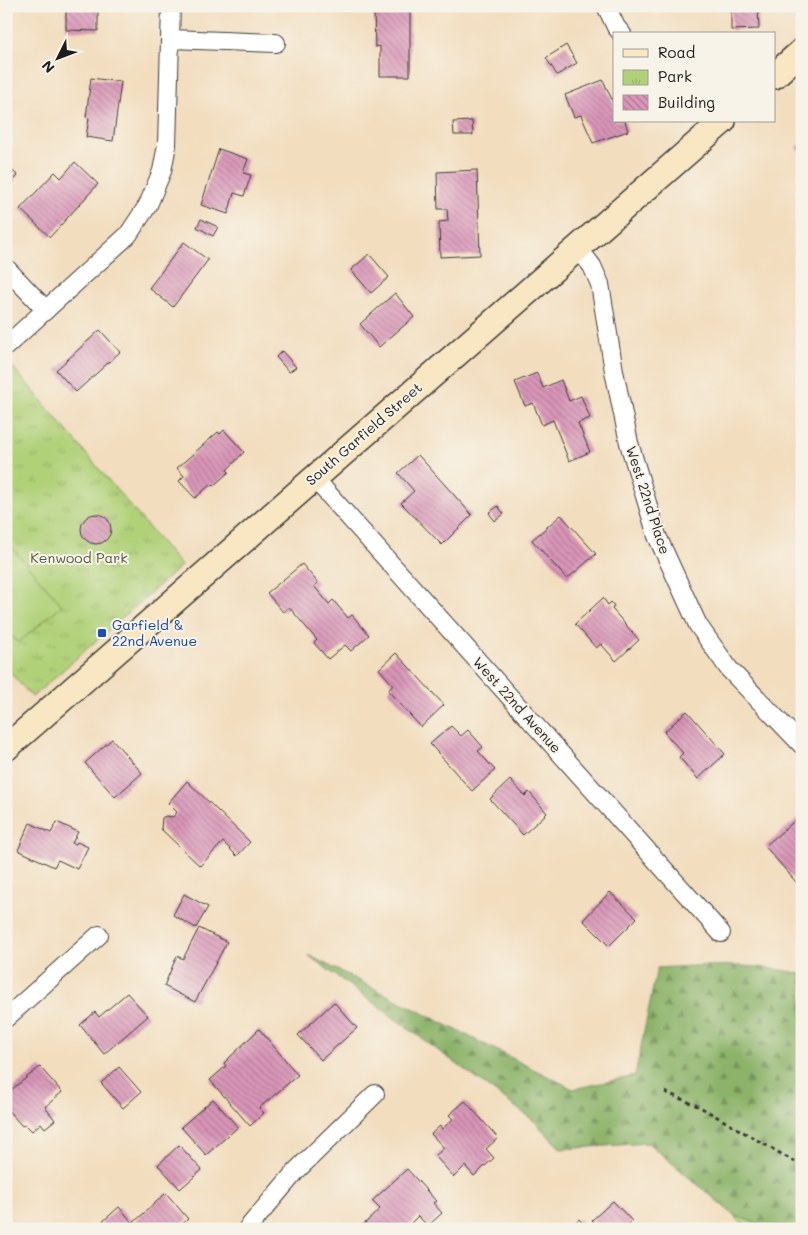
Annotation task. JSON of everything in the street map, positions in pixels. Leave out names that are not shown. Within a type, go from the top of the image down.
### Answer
[{"type":"street","points":[[6,346],[128,235],[148,205],[162,171],[167,145],[171,6]]},
{"type":"street","points":[[606,6],[619,30]]},
{"type":"street","points":[[171,38],[276,43]]},
{"type":"street","points":[[776,74],[802,51]]},
{"type":"street","name":"South Garfield Street","points":[[6,748],[578,248],[714,124]]},
{"type":"street","name":"West 22nd Place","points":[[578,248],[592,266],[600,284],[614,371],[629,443],[661,545],[698,625],[729,669],[766,710],[802,745]]},
{"type":"street","points":[[6,268],[46,310]]},
{"type":"street","name":"West 22nd Avenue","points":[[314,478],[721,933]]},
{"type":"street","points":[[6,1018],[99,935]]},
{"type":"street","points":[[247,1229],[296,1172],[375,1094]]},
{"type":"path","points":[[665,1092],[700,1108],[802,1166]]},
{"type":"green space","name":"Kenwood Park","points":[[12,366],[181,566],[32,697],[6,668],[6,372]]},
{"type":"green space","points":[[6,541],[62,605],[18,643],[6,629]]},
{"type":"green space","points":[[308,955],[573,1089],[635,1076],[657,968],[748,966],[802,974],[802,1229],[774,1229],[735,1216],[648,1143],[561,1149],[533,1120]]},
{"type":"green space","points":[[735,1216],[774,1229],[746,1229]]},
{"type":"building","points":[[66,6],[98,6],[98,31],[66,30]]},
{"type":"building","points":[[380,6],[410,6],[410,76],[380,76],[380,46],[375,47],[374,10],[380,9]]},
{"type":"building","points":[[720,6],[758,6],[759,29],[731,30],[731,8],[720,8]]},
{"type":"building","points":[[566,45],[577,63],[557,75],[546,58]]},
{"type":"building","points":[[91,78],[121,82],[113,141],[86,137],[89,118],[86,117]]},
{"type":"building","points":[[603,80],[613,102],[613,122],[625,122],[628,131],[593,143],[581,115],[574,117],[565,95]]},
{"type":"building","points":[[472,121],[473,135],[454,135],[453,122]]},
{"type":"building","points":[[802,143],[802,156],[796,148]]},
{"type":"building","points":[[219,149],[248,159],[243,173],[251,175],[244,196],[234,193],[228,214],[201,205]]},
{"type":"building","points":[[75,162],[98,184],[50,237],[20,209],[55,172],[61,178]]},
{"type":"building","points":[[11,169],[18,176],[11,183],[6,179],[6,174]]},
{"type":"building","points":[[477,170],[480,255],[440,257],[439,222],[448,221],[447,209],[438,209],[437,172]]},
{"type":"building","points":[[201,219],[218,227],[213,236],[197,227]]},
{"type":"building","points":[[184,242],[208,260],[173,307],[149,288]]},
{"type":"building","points":[[369,254],[389,277],[371,293],[351,270]]},
{"type":"building","points":[[395,293],[414,317],[379,347],[360,324]]},
{"type":"building","points":[[100,330],[120,352],[76,392],[56,370]]},
{"type":"building","points":[[282,351],[296,367],[289,372],[276,357]]},
{"type":"building","points":[[537,373],[543,388],[561,380],[569,401],[581,396],[590,418],[578,423],[590,452],[569,461],[553,420],[542,425],[533,403],[525,406],[515,382]]},
{"type":"building","points":[[224,430],[244,452],[227,470],[229,472],[195,498],[179,481],[184,476],[177,468],[218,432],[220,434]]},
{"type":"building","points":[[418,455],[472,515],[442,545],[401,503],[414,491],[398,473]]},
{"type":"building","points":[[498,506],[504,514],[495,521],[489,513]]},
{"type":"building","points":[[96,514],[102,515],[110,523],[110,535],[102,543],[96,544],[90,543],[82,535],[81,529],[82,523],[90,515]]},
{"type":"building","points":[[561,515],[596,554],[567,579],[532,540]]},
{"type":"building","points":[[302,564],[318,583],[314,586],[329,604],[333,600],[348,618],[352,615],[369,635],[351,651],[345,645],[328,659],[314,643],[317,640],[289,607],[283,612],[267,593]]},
{"type":"building","points":[[603,598],[608,605],[611,602],[614,606],[612,609],[639,640],[616,661],[601,644],[596,648],[575,624]]},
{"type":"building","points":[[396,653],[444,705],[421,727],[388,691],[393,685],[379,669]]},
{"type":"building","points":[[687,711],[725,754],[698,779],[679,757],[683,753],[664,732]]},
{"type":"building","points":[[451,726],[461,736],[468,730],[483,747],[478,751],[495,770],[472,791],[430,744]]},
{"type":"building","points":[[112,739],[142,773],[115,797],[85,763]]},
{"type":"building","points":[[510,780],[525,796],[529,792],[547,813],[523,835],[490,799]]},
{"type":"building","points":[[187,781],[250,842],[237,856],[223,842],[200,866],[161,829],[162,818],[166,816],[173,817],[177,812],[168,803]]},
{"type":"building","points":[[798,818],[802,822],[802,889],[765,846]]},
{"type":"building","points":[[57,822],[78,832],[72,843],[76,844],[77,842],[88,847],[77,869],[58,860],[54,867],[18,850],[30,823],[51,833]]},
{"type":"building","points":[[610,892],[637,918],[609,946],[583,920]]},
{"type":"building","points":[[184,894],[208,907],[196,928],[173,915]]},
{"type":"building","points":[[199,928],[227,942],[195,1002],[164,986],[177,956],[183,959]]},
{"type":"building","points":[[127,993],[148,1016],[104,1054],[80,1025],[95,1012],[99,1017]]},
{"type":"building","points":[[334,1002],[357,1028],[321,1060],[298,1035]]},
{"type":"building","points":[[259,1029],[298,1075],[259,1108],[264,1113],[250,1126],[210,1080],[226,1066],[224,1063]]},
{"type":"building","points":[[40,1067],[62,1092],[45,1107],[55,1120],[45,1128],[41,1123],[32,1131],[25,1124],[22,1126],[6,1108],[6,1094]]},
{"type":"building","points":[[119,1067],[141,1092],[123,1108],[101,1083]]},
{"type":"building","points":[[213,1099],[238,1127],[206,1155],[181,1127]]},
{"type":"building","points":[[465,1101],[498,1138],[486,1149],[494,1158],[474,1176],[465,1166],[454,1177],[435,1156],[444,1148],[431,1134],[440,1126],[442,1129],[453,1119],[449,1115]]},
{"type":"building","points":[[179,1145],[202,1170],[180,1189],[158,1165]]},
{"type":"building","points":[[407,1169],[436,1201],[433,1203],[442,1213],[428,1226],[418,1216],[405,1229],[366,1229],[363,1225],[380,1209],[372,1201]]},
{"type":"building","points":[[166,1193],[188,1219],[177,1229],[106,1229],[101,1223],[119,1207],[133,1223]]},
{"type":"building","points":[[613,1201],[632,1221],[623,1229],[600,1229],[592,1220]]},
{"type":"building","points":[[579,1219],[587,1229],[568,1229]]},
{"type":"place","name":"Garfield & 22nd Avenue","points":[[102,633]]}]
